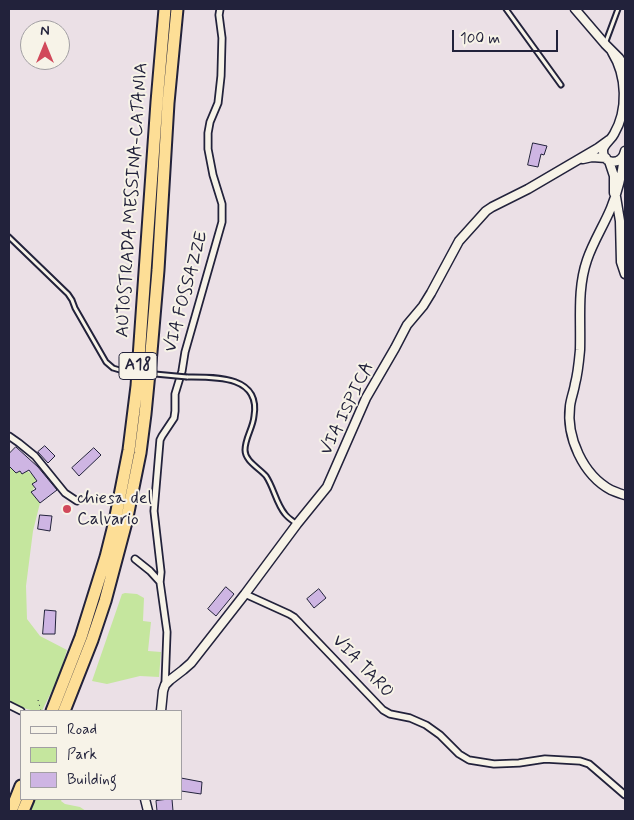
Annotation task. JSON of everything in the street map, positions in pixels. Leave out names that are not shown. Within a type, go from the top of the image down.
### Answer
[{"type":"highway","name":"AUTOSTRADA MESSINA-CATANIA","points":[[52,710],[81,637],[103,565],[115,521],[129,450],[137,386],[165,9]]},
{"type":"highway","name":"AUTOSTRADA MESSINA-CATANIA","points":[[64,710],[105,601],[126,522],[140,453],[158,270],[168,103],[177,9]]},
{"type":"highway","points":[[11,811],[20,788]]},
{"type":"street","name":"VIA FOSSAZZE","points":[[160,582],[161,572],[154,511],[160,440],[174,418],[175,394],[185,352],[222,222],[222,204],[213,175],[208,149],[208,133],[210,122],[218,103],[221,76],[222,38],[220,9]]},
{"type":"street","points":[[575,9],[625,67]]},
{"type":"street","points":[[612,52],[619,66],[624,86],[623,105],[620,122],[613,136],[603,148],[603,154],[614,176],[615,199],[620,221],[620,254],[625,274]]},
{"type":"street","points":[[570,164],[609,140]]},
{"type":"street","points":[[570,164],[592,157],[614,162],[620,161],[625,154]]},
{"type":"street","points":[[625,154],[615,199],[583,273],[580,287],[580,349],[570,406],[571,432],[576,448],[587,468],[602,484],[611,490],[625,495]]},
{"type":"street","name":"VIA ISPICA","points":[[165,685],[191,663],[327,487],[366,398],[407,325],[431,293],[459,241],[492,206],[528,189],[570,164]]},
{"type":"street","points":[[608,216],[620,221]]},
{"type":"street","points":[[9,436],[35,456],[65,493],[77,501]]},
{"type":"street","points":[[135,559],[160,582],[167,632],[165,685],[161,710]]},
{"type":"street","name":"VIA TARO","points":[[245,594],[294,617],[383,710],[390,714],[415,719],[426,725],[440,734],[459,754],[470,760],[494,764],[545,759],[580,761],[589,764],[625,796]]},
{"type":"lane","points":[[506,9],[561,84]]},
{"type":"lane","points":[[605,44],[618,9]]},
{"type":"lane","points":[[9,237],[68,294],[106,362],[113,368],[123,371],[232,380],[250,392],[254,399],[254,417],[245,451],[247,458],[265,475],[279,504],[285,513],[297,524]]},
{"type":"path","points":[[38,700],[41,710]]},
{"type":"green space","points":[[9,466],[16,473],[19,471],[22,474],[27,471],[33,475],[37,481],[32,492],[40,503],[33,531],[26,586],[27,619],[40,636],[67,650],[59,676],[42,710],[24,708],[9,701]]},
{"type":"green space","points":[[122,594],[137,594],[144,598],[143,621],[151,622],[148,651],[161,652],[159,677],[140,676],[107,684],[92,681]]},
{"type":"green space","points":[[32,800],[62,800],[65,804],[80,807],[86,811],[27,811]]},
{"type":"building","points":[[533,143],[547,146],[544,155],[541,154],[538,167],[528,165]]},
{"type":"building","points":[[45,446],[55,456],[48,463],[38,452]]},
{"type":"building","points":[[16,447],[38,467],[57,490],[40,503],[31,492],[36,489],[32,484],[37,481],[29,470],[22,474],[20,471],[16,473],[9,466],[9,454]]},
{"type":"building","points":[[94,448],[101,455],[79,476],[72,468]]},
{"type":"building","points":[[40,515],[52,516],[50,531],[38,529]]},
{"type":"building","points":[[226,587],[234,594],[216,616],[208,609]]},
{"type":"building","points":[[319,589],[326,598],[314,608],[307,599]]},
{"type":"building","points":[[45,610],[56,611],[55,634],[43,634]]},
{"type":"building","points":[[182,778],[202,782],[201,794],[182,791]]},
{"type":"building","points":[[172,800],[173,811],[157,811],[156,801]]},
{"type":"place","name":"chiesa del Calvario","points":[[67,509]]}]
